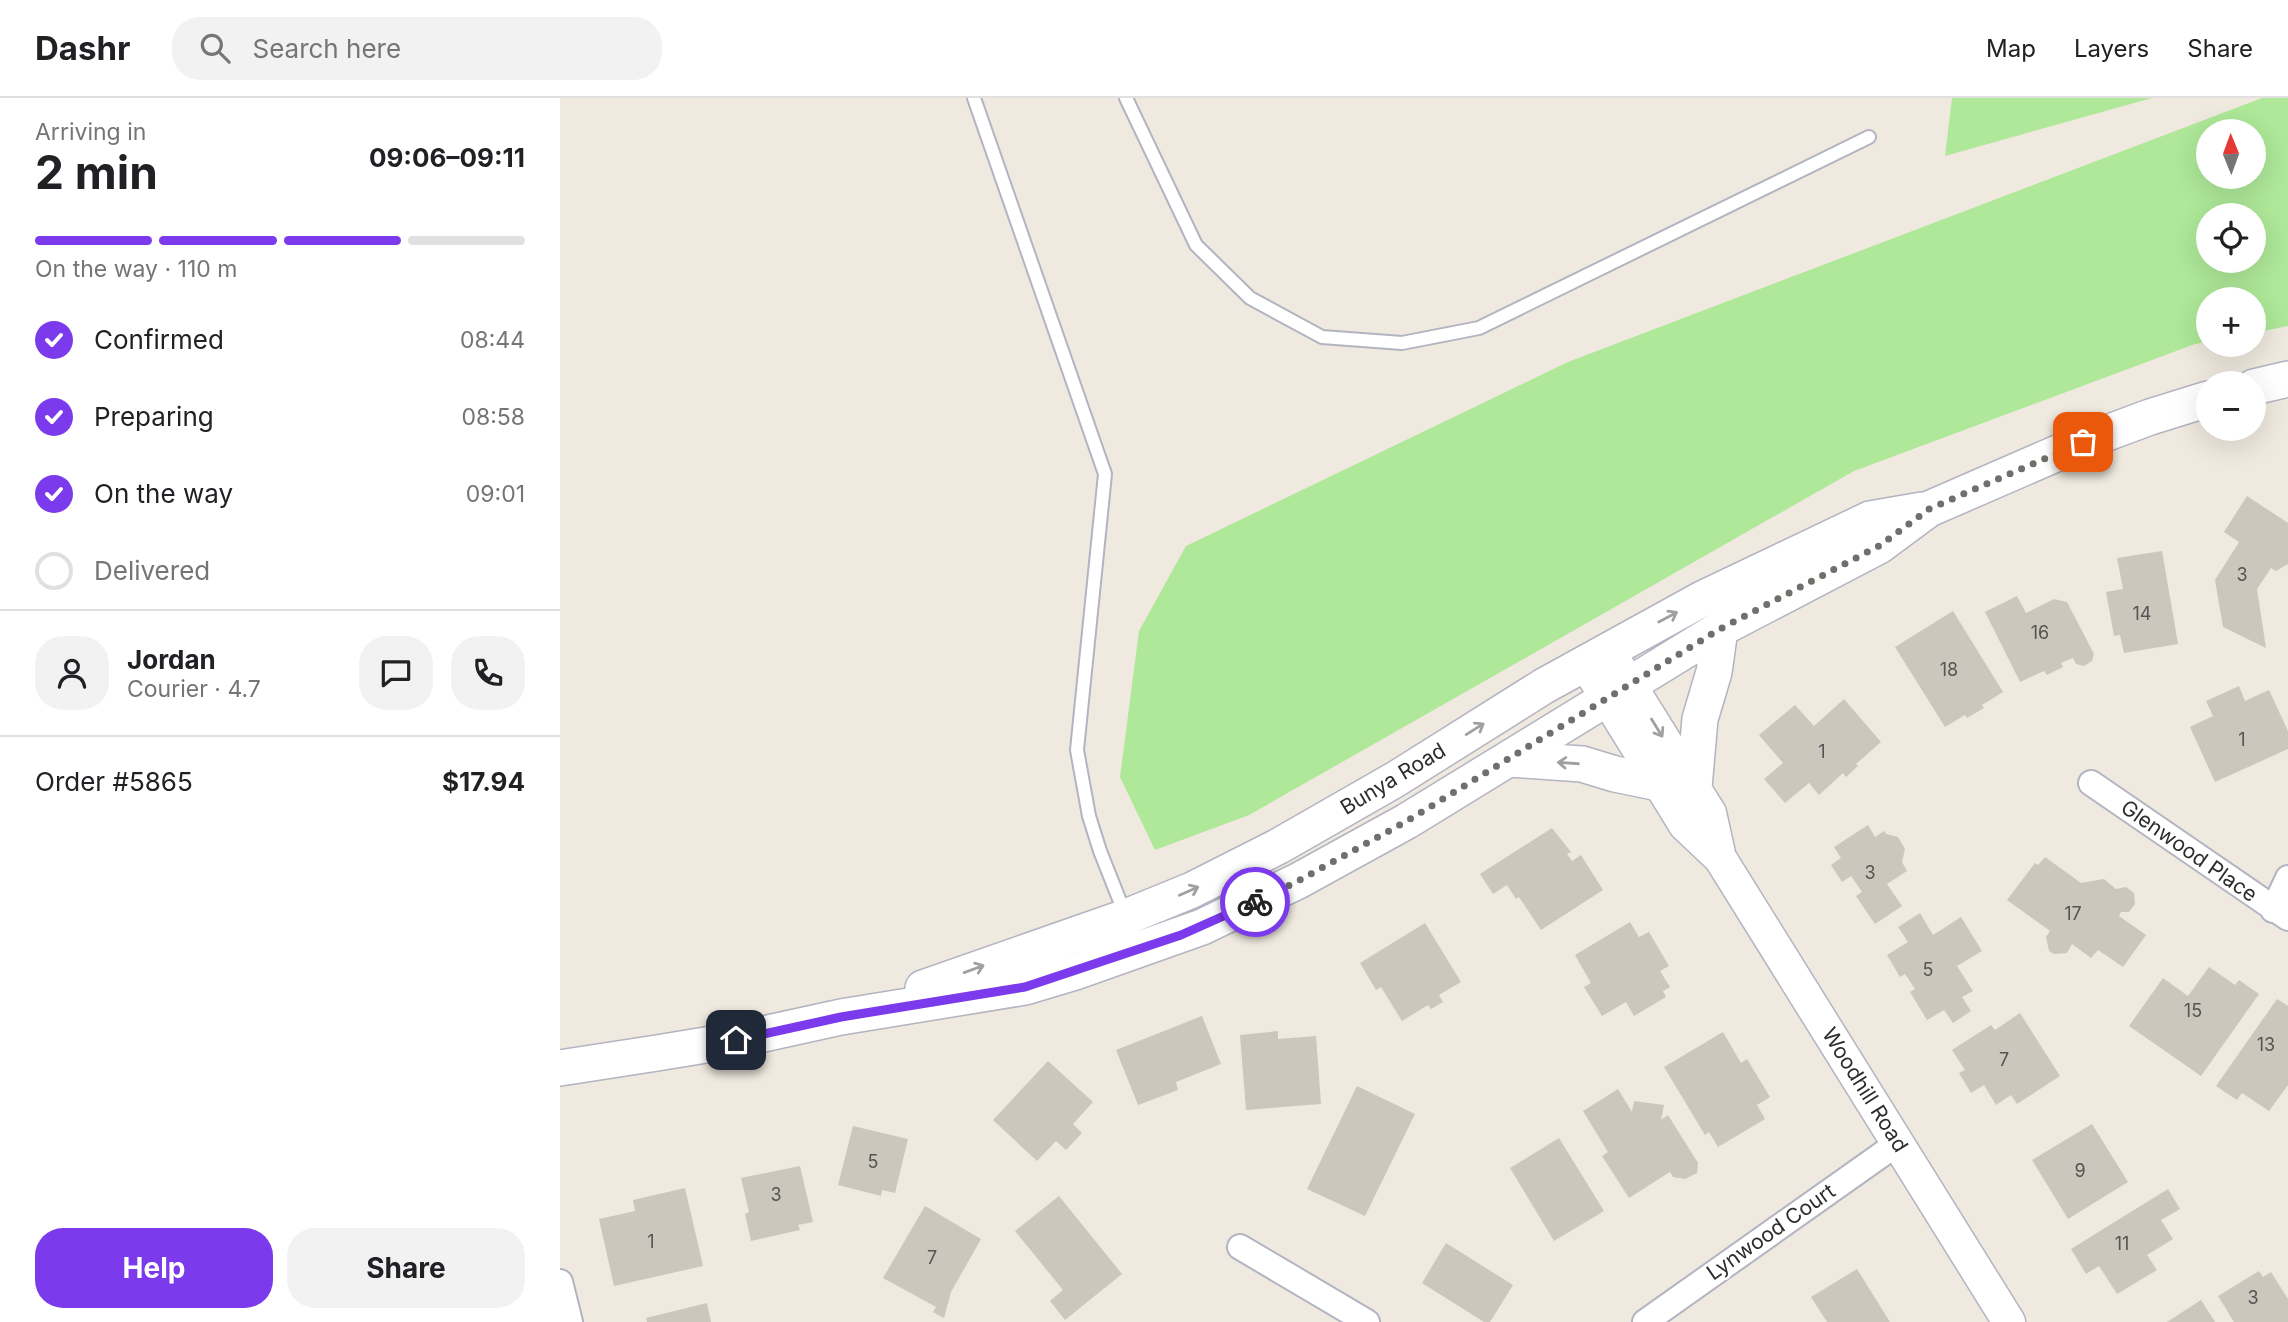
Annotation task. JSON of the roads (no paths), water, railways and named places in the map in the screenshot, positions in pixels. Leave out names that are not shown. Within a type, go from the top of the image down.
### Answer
[{"type":"main road","points":[[2266,384],[2288,379]]},
{"type":"main road","name":"Bunya Road","points":[[1132,933],[1202,927],[1298,881],[1407,821],[1720,629],[1879,546],[1929,509],[2083,442],[2196,403]]},
{"type":"main road","name":"Bunya Road","points":[[560,1068],[736,1040],[841,1017],[1025,987],[1132,933],[1192,890],[1279,846],[1396,779],[1596,656],[1702,600],[1870,519],[1929,509]]},
{"type":"main road","points":[[1694,787],[1700,719],[1713,672],[1720,629]]},
{"type":"main road","points":[[1510,759],[1582,764],[1659,783]]},
{"type":"street","name":"Woodhill Road","points":[[1596,656],[1618,692],[1659,783],[1685,825],[1720,858],[2009,1322]]},
{"type":"street","name":"Woodhill Road","points":[[1618,692],[1694,787],[1710,813],[1720,858]]},
{"type":"street","name":"Glenwood Place","points":[[2091,783],[2281,914]]},
{"type":"street","points":[[2281,914],[2288,878]]},
{"type":"street","name":"Lynwood Court","points":[[1645,1322],[1898,1143]]},
{"type":"street","points":[[1240,1247],[1367,1322]]},
{"type":"street","points":[[560,1282],[570,1322]]},
{"type":"lane","points":[[974,98],[1105,474],[1077,725],[1077,750],[1089,816],[1132,933]]},
{"type":"lane","points":[[1126,98],[1196,245],[1250,298],[1322,337],[1402,343],[1479,328],[1870,137]]}]
